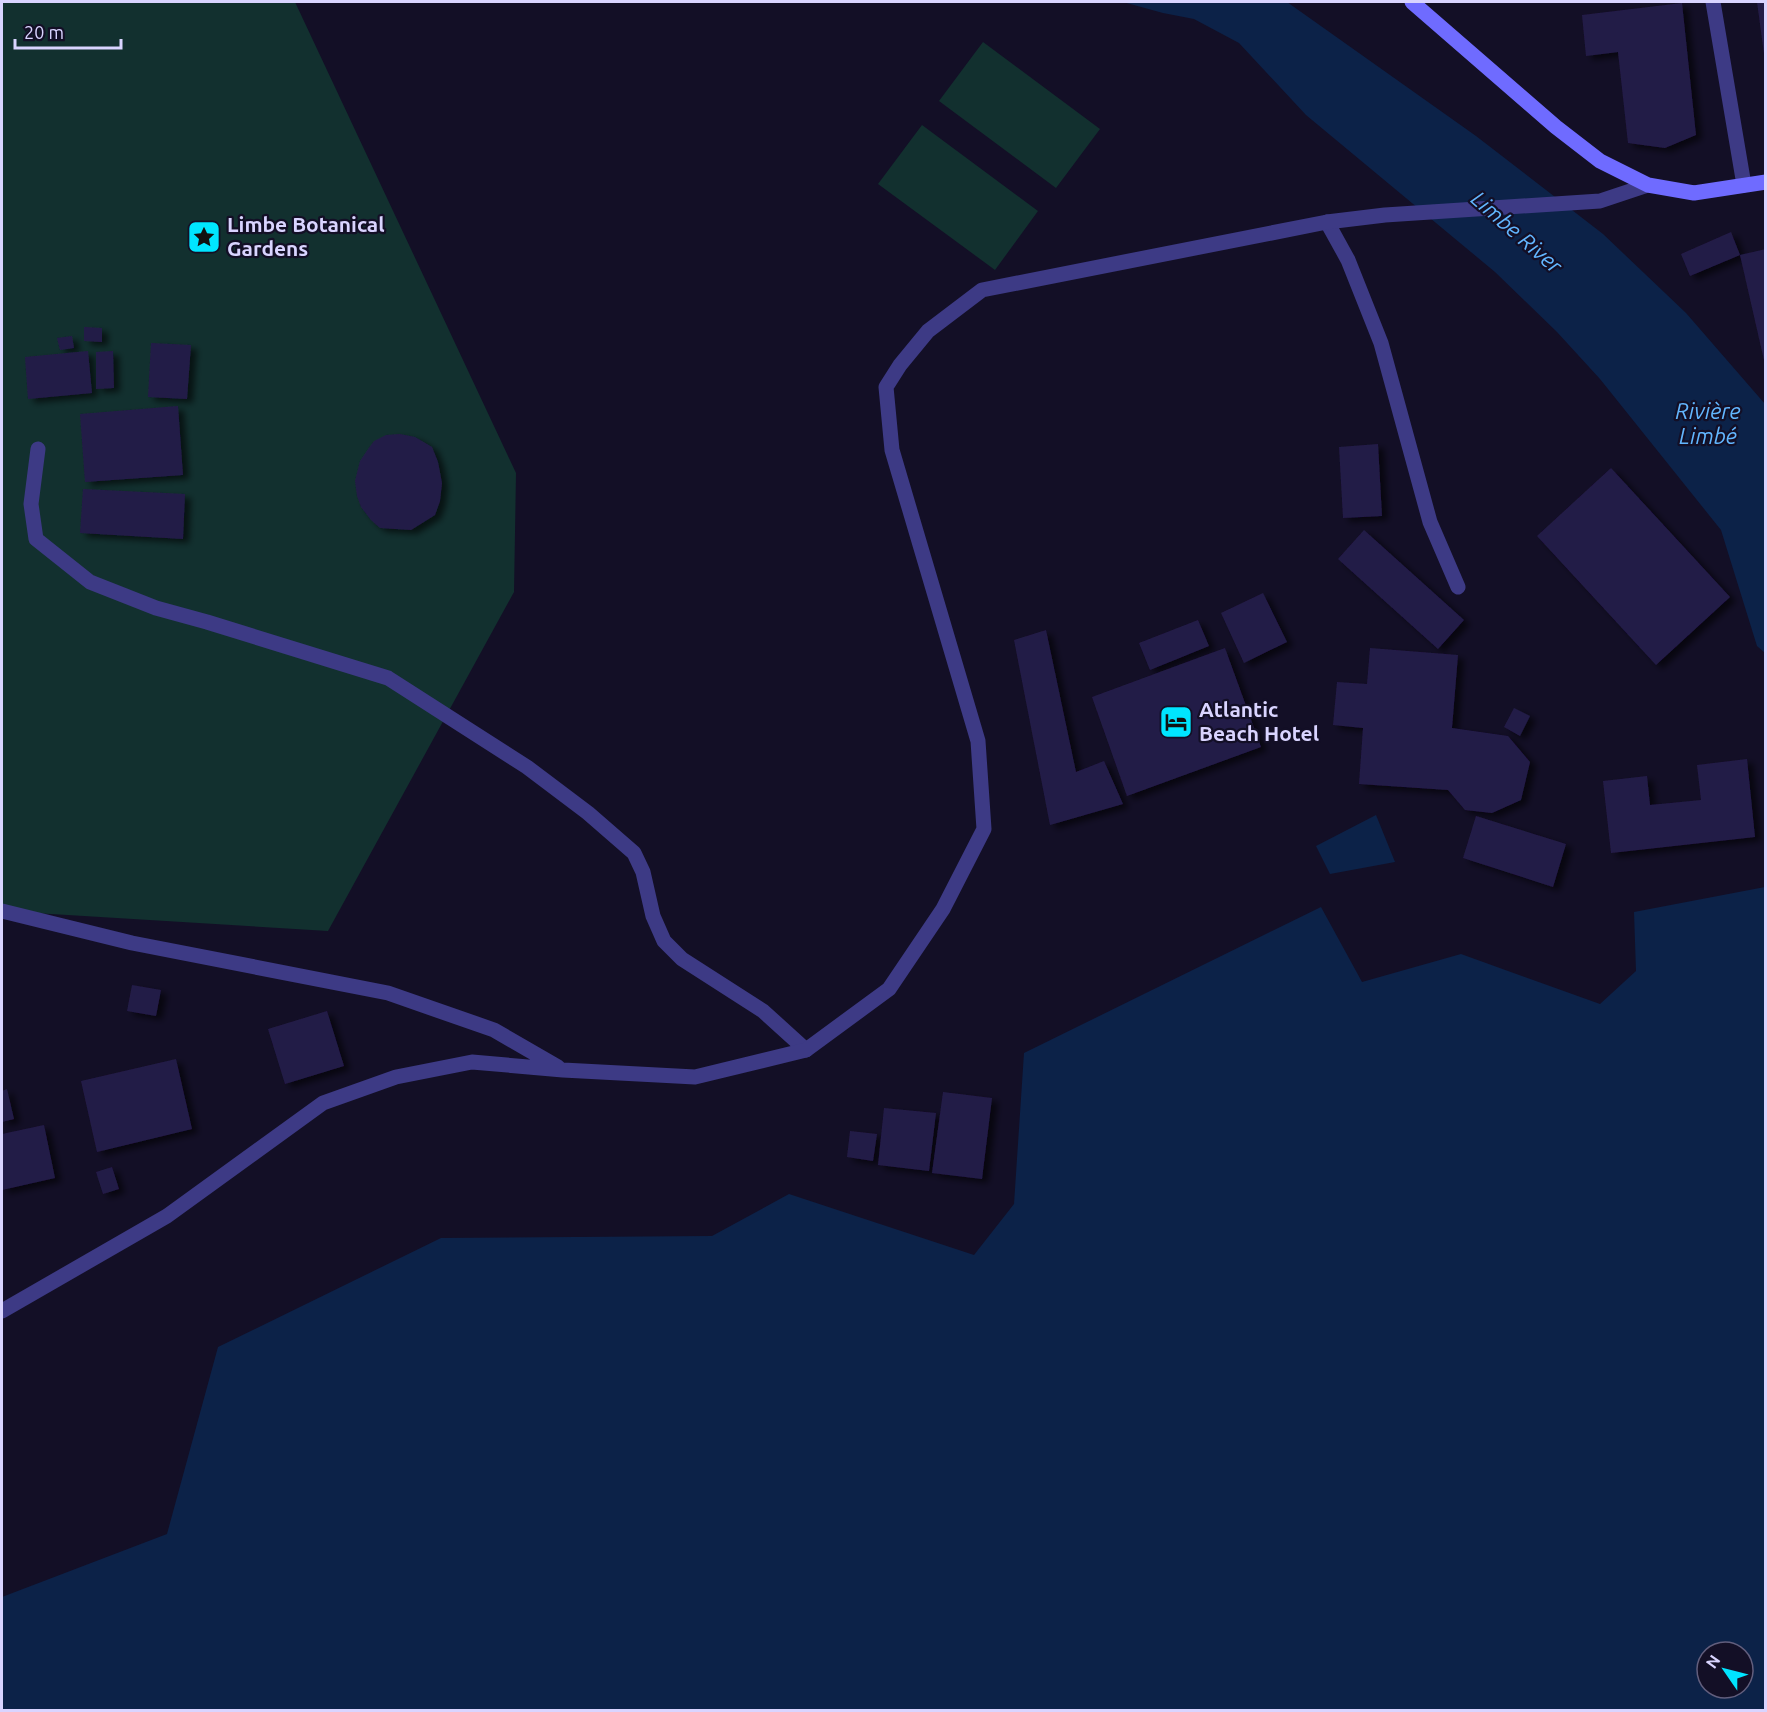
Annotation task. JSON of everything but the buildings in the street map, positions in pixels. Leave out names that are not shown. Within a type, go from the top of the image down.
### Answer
[{"type":"main road","points":[[1412,2],[1556,127],[1600,161],[1648,185],[1694,193],[1766,182]]},
{"type":"street","points":[[1713,2],[1744,185]]},
{"type":"street","points":[[2,1311],[167,1216],[323,1103],[396,1077],[472,1062],[563,1070],[695,1077],[806,1050],[889,989],[943,909],[984,829],[978,741],[892,450],[886,387],[900,365],[928,331],[982,290],[1327,222],[1385,215],[1600,201],[1648,185]]},
{"type":"street","points":[[1327,222],[1348,260],[1381,344],[1430,522],[1458,587]]},
{"type":"street","points":[[38,449],[32,504],[36,539],[90,582],[156,608],[387,678],[527,767],[588,813],[634,853],[643,872],[653,916],[664,941],[682,959],[763,1011],[806,1050]]},
{"type":"street","points":[[2,911],[132,943],[388,993],[494,1030],[563,1070]]},
{"type":"green space","name":"Limbe Botanical Gardens","points":[[2,2],[295,2],[516,473],[514,592],[328,931],[2,911]]},
{"type":"green space","points":[[983,42],[1100,129],[1056,188],[939,101]]},
{"type":"green space","points":[[922,125],[1038,211],[995,270],[878,184]]},
{"type":"water","name":"Rivière Limbé","points":[[1123,2],[1287,2],[1476,136],[1603,234],[1686,313],[1765,404],[1765,653],[1757,646],[1721,530],[1600,379],[1557,332],[1495,272],[1306,115],[1239,43],[1194,19]]},
{"type":"water","points":[[1376,815],[1395,862],[1330,874],[1316,846]]},
{"type":"water","points":[[1765,887],[1765,1710],[2,1710],[2,1597],[167,1534],[218,1347],[441,1238],[712,1236],[789,1194],[974,1255],[1014,1204],[1024,1053],[1321,907],[1362,982],[1461,954],[1600,1004],[1636,971],[1634,912]]},
{"type":"place","name":"Limbe Botanical Gardens","points":[[204,237]]},
{"type":"place","name":"Atlantic Beach Hotel","points":[[1176,722]]},
{"type":"water label","name":"Limbe River","points":[[1517,232]]}]
